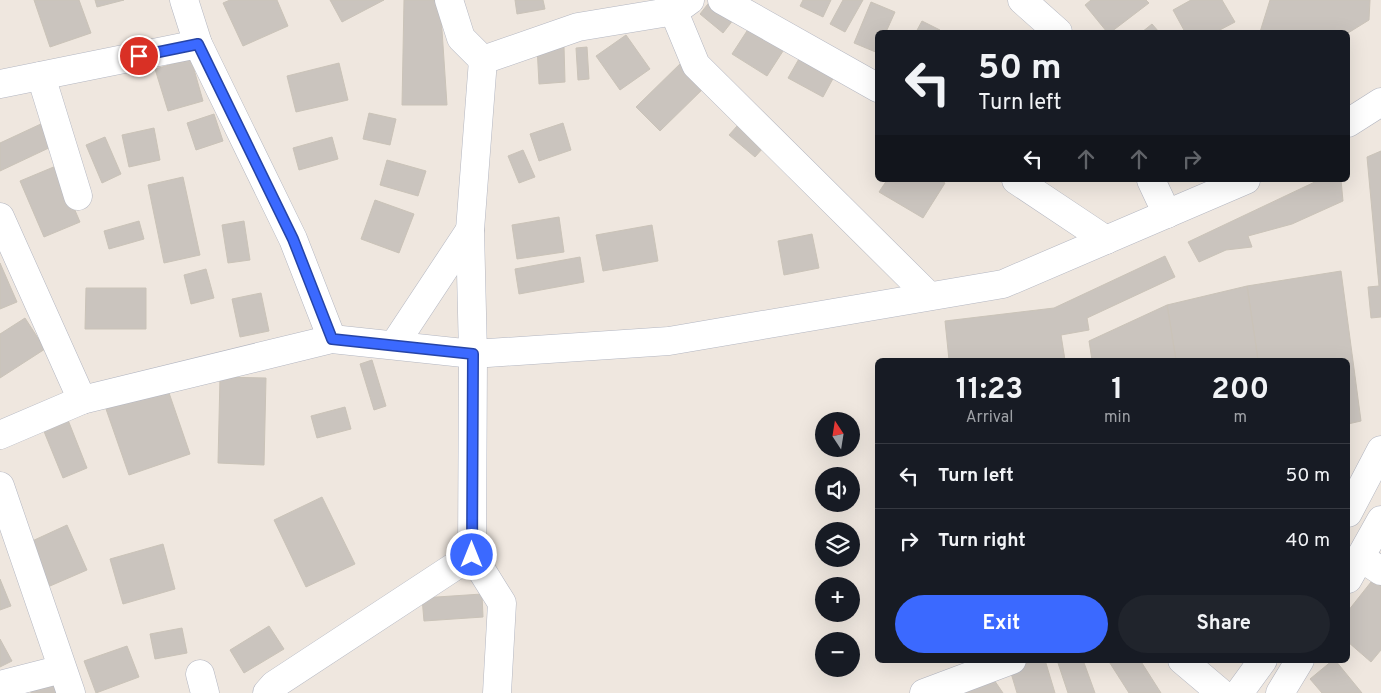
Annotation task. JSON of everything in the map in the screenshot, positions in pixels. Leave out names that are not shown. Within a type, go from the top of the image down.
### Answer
[{"type":"street","points":[[184,0],[198,44],[293,239],[332,339]]},
{"type":"street","points":[[450,0],[461,38],[483,60],[470,230],[473,354],[472,555],[502,603],[497,693]]},
{"type":"street","points":[[722,0],[875,86]]},
{"type":"street","points":[[1022,0],[1056,30]]},
{"type":"street","points":[[483,60],[578,26],[678,4],[696,64],[929,296]]},
{"type":"street","points":[[0,84],[198,44]]},
{"type":"street","points":[[41,76],[78,196]]},
{"type":"street","points":[[1350,122],[1381,102]]},
{"type":"street","points":[[1019,182],[1106,240]]},
{"type":"street","points":[[1152,182],[1167,214]]},
{"type":"street","points":[[0,435],[82,400],[332,339],[473,354],[669,342],[1003,284],[1241,182]]},
{"type":"street","points":[[0,217],[82,400]]},
{"type":"street","points":[[394,345],[470,230]]},
{"type":"street","points":[[1350,508],[1381,450]]},
{"type":"street","points":[[0,486],[66,681],[0,685]]},
{"type":"street","points":[[1363,569],[1381,520]]},
{"type":"street","points":[[267,693],[274,685],[472,555]]},
{"type":"street","points":[[924,693],[1004,663]]},
{"type":"street","points":[[1186,663],[1221,693]]},
{"type":"street","points":[[1240,693],[1261,663]]},
{"type":"street","points":[[1280,693],[1298,663]]},
{"type":"building","points":[[34,0],[79,0],[91,33],[50,47]]},
{"type":"building","points":[[95,0],[124,0],[97,7]]},
{"type":"building","points":[[230,0],[277,0],[288,26],[243,46],[223,3]]},
{"type":"building","points":[[330,0],[384,0],[342,22]]},
{"type":"building","points":[[404,0],[440,0],[447,105],[402,105]]},
{"type":"building","points":[[515,0],[543,0],[545,9],[517,14]]},
{"type":"building","points":[[711,0],[744,6],[723,33],[700,14]]},
{"type":"building","points":[[803,0],[831,0],[823,17],[800,6]]},
{"type":"building","points":[[843,0],[863,0],[845,32],[830,24]]},
{"type":"building","points":[[1091,0],[1146,0],[1149,3],[1114,30],[1105,30],[1085,5]]},
{"type":"building","points":[[1191,0],[1222,0],[1235,22],[1220,30],[1184,30],[1173,10]]},
{"type":"building","points":[[1270,0],[1370,0],[1369,20],[1350,32],[1350,30],[1261,30]]},
{"type":"building","points":[[871,2],[895,12],[887,30],[875,30],[875,52],[854,43]]},
{"type":"building","points":[[758,14],[792,37],[767,76],[732,54]]},
{"type":"building","points":[[922,21],[940,30],[917,30]]},
{"type":"building","points":[[1152,24],[1157,30],[1144,30]]},
{"type":"building","points":[[626,35],[650,69],[620,90],[596,56]]},
{"type":"building","points":[[808,43],[842,62],[823,97],[788,78]]},
{"type":"building","points":[[537,46],[564,46],[565,82],[539,84]]},
{"type":"building","points":[[587,47],[589,79],[578,80],[576,48]]},
{"type":"building","points":[[191,59],[203,101],[168,111],[155,69]]},
{"type":"building","points":[[684,60],[708,84],[660,131],[636,107]]},
{"type":"building","points":[[339,63],[348,100],[296,112],[287,76]]},
{"type":"building","points":[[369,113],[396,119],[390,145],[363,139]]},
{"type":"building","points":[[214,114],[223,141],[196,150],[187,123]]},
{"type":"building","points":[[746,116],[772,138],[755,157],[729,135]]},
{"type":"building","points":[[43,123],[53,146],[0,171],[0,143]]},
{"type":"building","points":[[563,123],[571,150],[539,161],[530,134]]},
{"type":"building","points":[[154,128],[160,160],[129,167],[122,135]]},
{"type":"building","points":[[105,137],[121,174],[102,183],[86,145]]},
{"type":"building","points":[[332,137],[338,159],[299,170],[293,148]]},
{"type":"building","points":[[523,150],[535,177],[519,183],[508,156]]},
{"type":"building","points":[[1381,151],[1381,317],[1371,318],[1368,287],[1379,286],[1367,157]]},
{"type":"building","points":[[387,160],[426,171],[418,196],[380,185]]},
{"type":"building","points":[[56,166],[80,222],[44,237],[20,181]]},
{"type":"building","points":[[183,177],[200,255],[164,263],[148,185]]},
{"type":"building","points":[[886,182],[945,183],[923,218],[879,192]]},
{"type":"building","points":[[1315,182],[1341,182],[1343,201],[1292,224],[1248,236],[1252,247],[1226,250],[1199,262],[1188,242]]},
{"type":"building","points":[[375,200],[414,214],[399,253],[361,239]]},
{"type":"building","points":[[559,217],[564,252],[517,259],[512,225]]},
{"type":"building","points":[[139,221],[144,239],[109,249],[104,231]]},
{"type":"building","points":[[244,221],[250,260],[228,263],[222,225]]},
{"type":"building","points":[[652,225],[658,261],[603,271],[596,235]]},
{"type":"building","points":[[812,234],[819,268],[784,275],[778,241]]},
{"type":"building","points":[[1165,256],[1175,277],[1087,318],[1089,330],[1061,335],[1065,358],[949,358],[945,321],[1054,308]]},
{"type":"building","points":[[580,257],[584,282],[519,294],[515,269]]},
{"type":"building","points":[[0,263],[17,302],[0,309]]},
{"type":"building","points":[[206,269],[214,298],[191,304],[184,275]]},
{"type":"building","points":[[1341,271],[1361,421],[1350,424],[1350,358],[1258,358],[1247,286]]},
{"type":"building","points":[[1247,286],[1258,358],[1176,358],[1167,305]]},
{"type":"building","points":[[86,288],[146,288],[146,329],[85,329]]},
{"type":"building","points":[[261,293],[269,331],[240,337],[232,299]]},
{"type":"building","points":[[1167,305],[1176,358],[1092,358],[1089,341]]},
{"type":"building","points":[[25,318],[45,349],[0,378],[0,334]]},
{"type":"building","points":[[372,360],[386,406],[374,410],[360,364]]},
{"type":"building","points":[[220,377],[266,378],[264,465],[218,463]]},
{"type":"building","points":[[167,387],[190,454],[129,475],[106,409]]},
{"type":"building","points":[[345,407],[351,429],[317,438],[311,416]]},
{"type":"building","points":[[68,420],[87,468],[63,478],[43,429]]},
{"type":"building","points":[[322,497],[355,564],[306,587],[274,520]]},
{"type":"building","points":[[67,525],[87,570],[50,586],[30,542]]},
{"type":"building","points":[[163,544],[175,589],[123,604],[110,559]]},
{"type":"building","points":[[1375,577],[1381,582],[1381,650],[1371,662],[1350,644],[1350,608]]},
{"type":"building","points":[[0,579],[11,606],[0,610]]},
{"type":"building","points":[[482,594],[483,617],[424,621],[422,598]]},
{"type":"building","points":[[269,626],[284,649],[244,673],[230,650]]},
{"type":"building","points":[[182,628],[187,653],[155,659],[150,634]]},
{"type":"building","points":[[0,639],[12,661],[0,667]]},
{"type":"building","points":[[127,646],[139,677],[96,693],[84,661]]},
{"type":"building","points":[[1008,663],[1046,663],[1055,693],[1017,693]]},
{"type":"building","points":[[1058,663],[1084,663],[1095,693],[1068,693]]},
{"type":"building","points":[[1110,663],[1142,663],[1161,693],[1129,693]]},
{"type":"building","points":[[1329,663],[1337,663],[1362,693],[1322,693],[1310,679]]},
{"type":"building","points":[[990,674],[1003,693],[964,693]]},
{"type":"building","points":[[59,676],[62,693],[31,693],[29,682]]},
{"type":"route","points":[[139,56],[198,44],[293,239],[332,339],[473,354],[472,555]]}]
